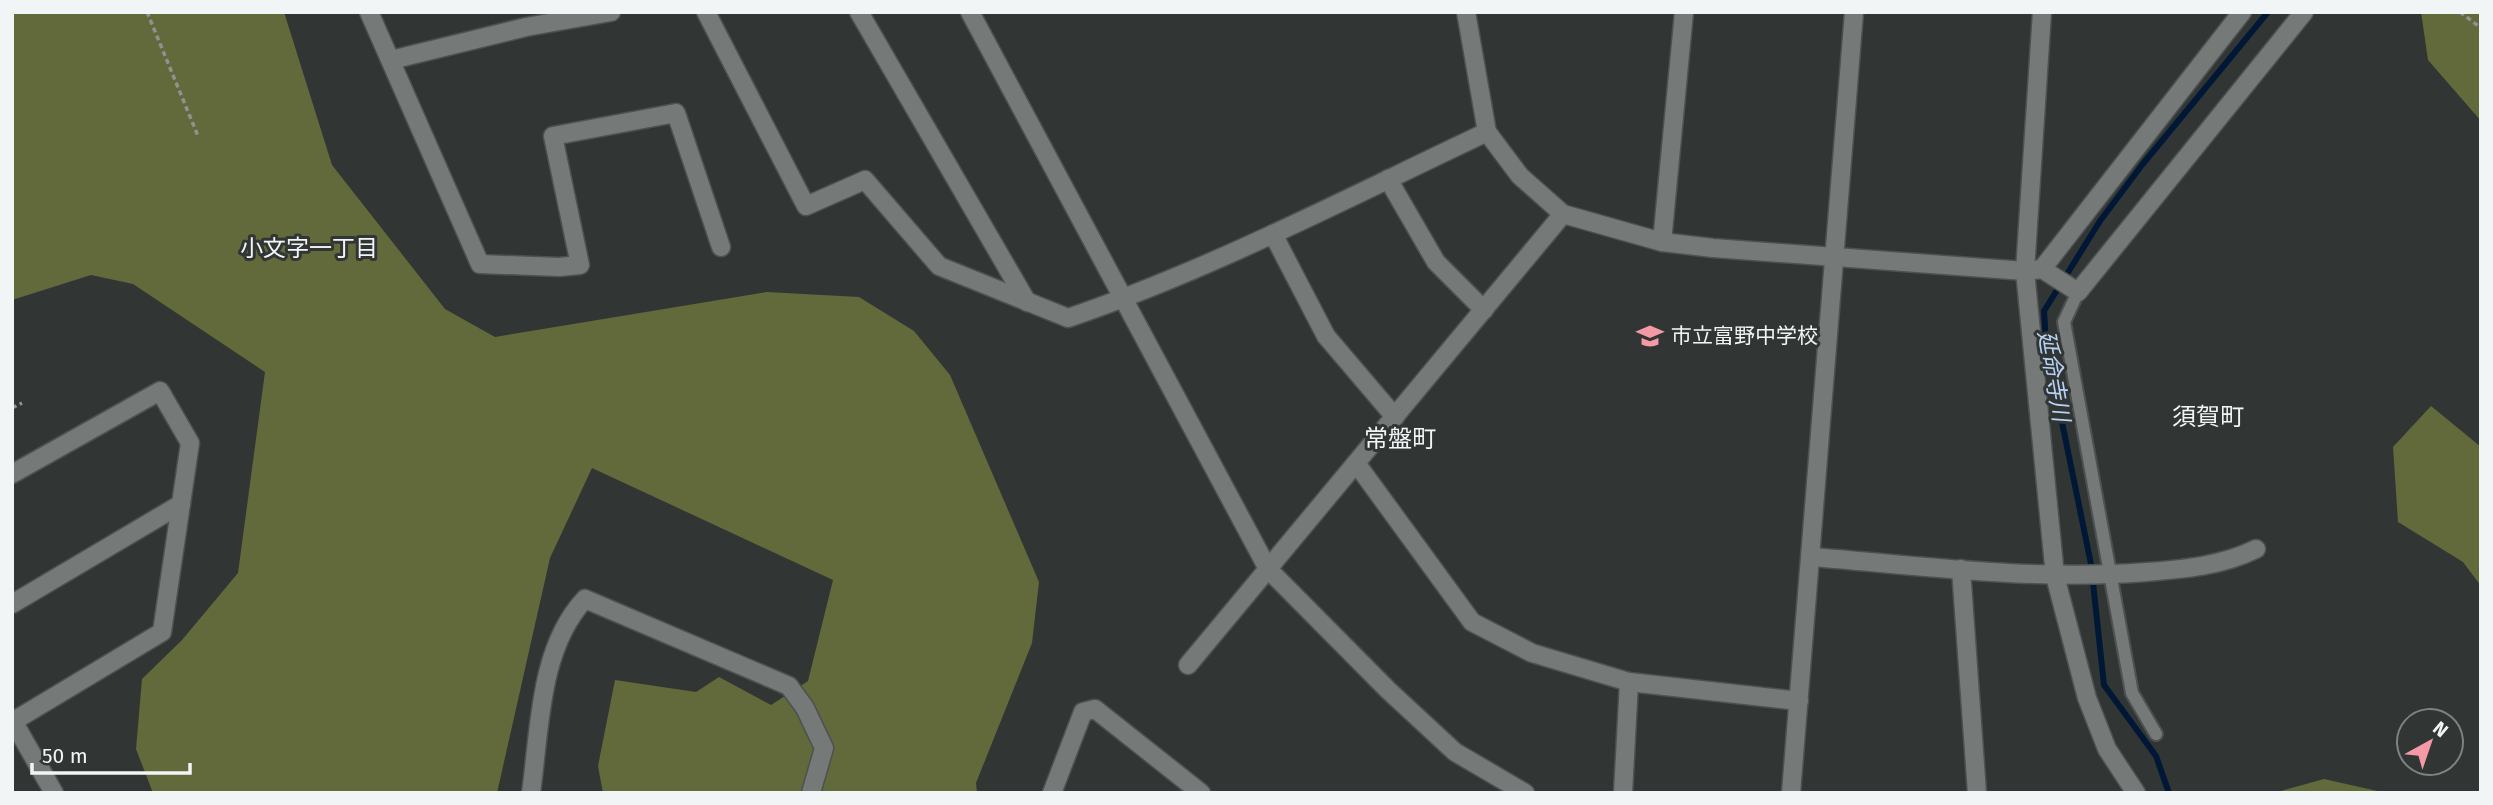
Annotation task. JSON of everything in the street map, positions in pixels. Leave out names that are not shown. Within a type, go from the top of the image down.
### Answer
[{"type":"street","points":[[369,12],[480,264],[559,267],[580,265],[553,136],[676,113],[721,247]]},
{"type":"street","points":[[391,60],[526,27],[611,12]]},
{"type":"street","points":[[706,12],[806,206],[865,180],[939,266],[1068,318],[1125,298],[1273,234],[1487,132]]},
{"type":"street","points":[[859,12],[1027,302]]},
{"type":"street","points":[[970,12],[1268,569],[1388,690],[1455,752],[1525,793]]},
{"type":"street","points":[[1466,12],[1487,132],[1520,176],[1563,214],[1662,242],[1835,258],[2034,270],[2078,292],[2304,12]]},
{"type":"street","points":[[1662,242],[1684,12]]},
{"type":"street","points":[[1791,793],[1854,12]]},
{"type":"street","points":[[2042,12],[2034,270],[2055,576],[2087,698],[2107,749],[2136,793]]},
{"type":"street","points":[[2034,270],[2242,12]]},
{"type":"street","points":[[1388,179],[1436,262],[1484,310]]},
{"type":"street","points":[[1188,665],[1563,214]]},
{"type":"street","points":[[1273,234],[1326,336],[1395,417]]},
{"type":"street","points":[[12,474],[160,391],[190,443],[162,632],[13,722],[54,793]]},
{"type":"street","points":[[1356,463],[1472,622],[1532,653],[1629,682],[1799,701]]},
{"type":"street","points":[[12,604],[181,505]]},
{"type":"street","points":[[1812,557],[2055,576],[2110,575],[2192,568],[2237,558],[2256,549]]},
{"type":"street","points":[[1961,569],[1977,793]]},
{"type":"street","points":[[531,793],[548,675],[567,618],[585,599],[789,686],[805,708],[824,748],[811,793]]},
{"type":"street","points":[[1623,793],[1629,682]]},
{"type":"street","points":[[1052,793],[1083,712],[1095,709],[1201,793]]},
{"type":"lane","points":[[2078,292],[2064,322],[2132,693],[2157,734]]},
{"type":"path","points":[[147,12],[198,136]]},
{"type":"path","points":[[2460,12],[2481,28]]},
{"type":"path","points":[[12,408],[22,403]]},
{"type":"green space","points":[[12,12],[284,12],[332,165],[445,309],[495,337],[767,292],[859,297],[914,331],[950,375],[1039,582],[1032,643],[976,783],[977,793],[603,793],[598,766],[615,680],[696,692],[719,677],[771,705],[808,681],[833,580],[592,468],[550,558],[497,793],[153,793],[136,749],[142,679],[182,640],[238,573],[265,372],[133,284],[91,275],[12,300]]},
{"type":"green space","points":[[2421,12],[2481,12],[2481,121],[2428,60]]},
{"type":"green space","points":[[2431,406],[2481,447],[2481,586],[2463,562],[2398,522],[2393,447]]},
{"type":"green space","points":[[2324,779],[2382,792],[2390,793],[2273,793]]},
{"type":"waterway","name":"延命寺川","points":[[2169,793],[2156,756],[2104,685],[2091,564],[2046,344],[2044,311],[2100,221],[2142,165],[2268,12]]},
{"type":"place","name":"市立富野中学校","points":[[1650,336]]},
{"type":"district","name":"小文字一丁目","points":[[309,248]]},
{"type":"district","name":"須賀町","points":[[2208,417]]},
{"type":"district","name":"常盤町","points":[[1400,439]]}]
